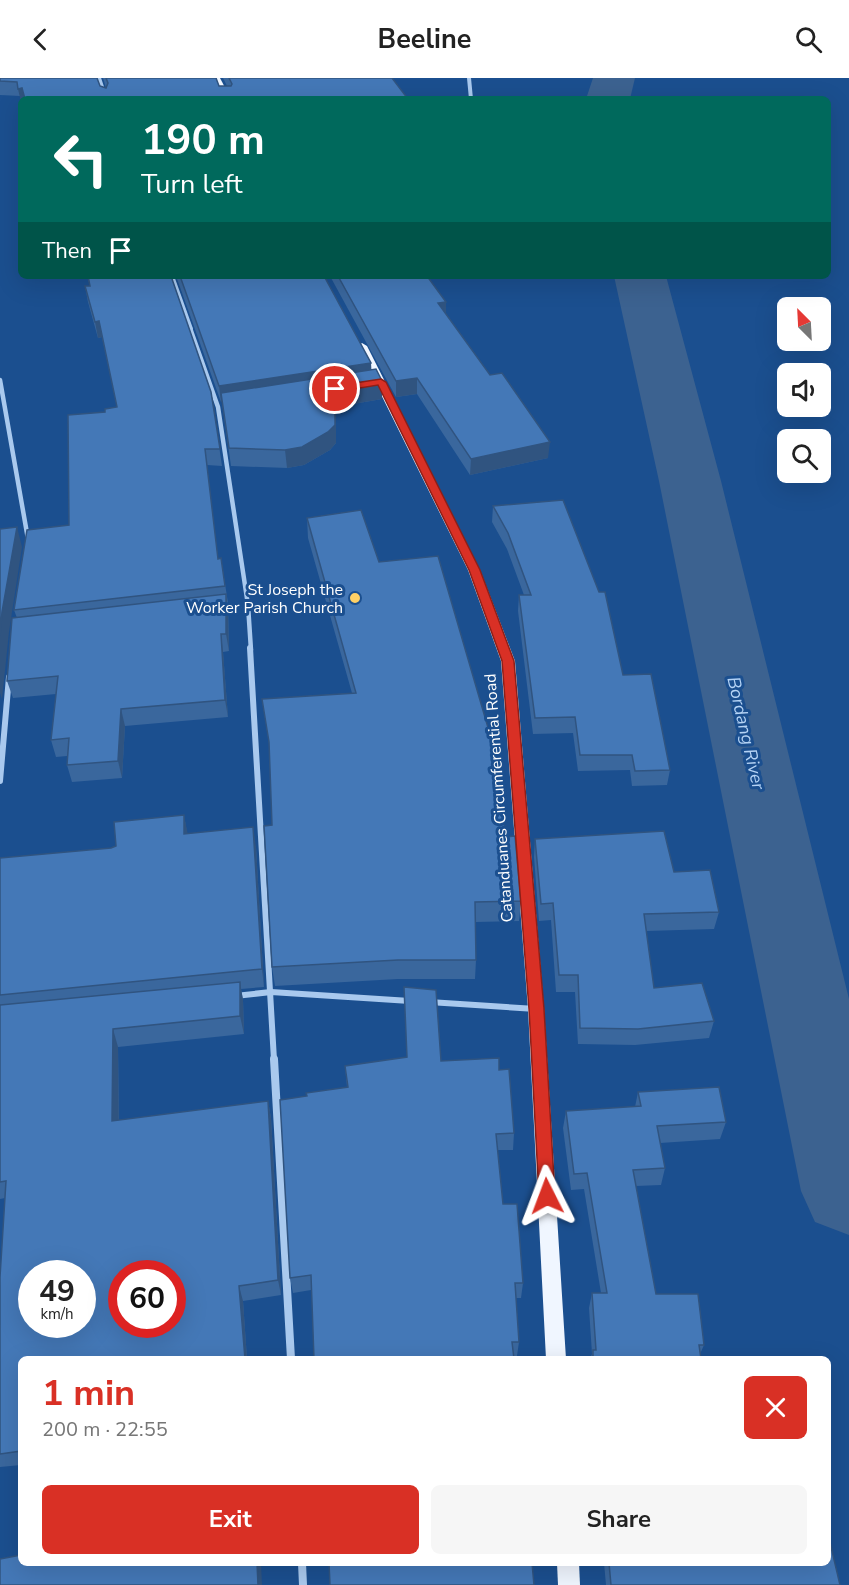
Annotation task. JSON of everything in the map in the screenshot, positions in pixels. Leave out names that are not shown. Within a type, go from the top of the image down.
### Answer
[{"type":"main road","points":[[216,78],[225,96]]},
{"type":"main road","name":"Catanduanes Circumferential Road","points":[[355,334],[376,383],[474,570],[508,661],[536,1009],[556,1356]]},
{"type":"main road","points":[[567,1566],[569,1585]]},
{"type":"street","points":[[99,78],[105,96]]},
{"type":"street","points":[[469,78],[471,96]]},
{"type":"street","points":[[173,279],[218,407],[248,605],[291,1356]]},
{"type":"street","points":[[0,380],[28,541]]},
{"type":"street","points":[[218,407],[230,405]]},
{"type":"street","points":[[213,609],[248,605]]},
{"type":"street","points":[[0,781],[10,666]]},
{"type":"street","points":[[224,997],[271,992],[536,1009]]},
{"type":"street","points":[[302,1566],[303,1585]]},
{"type":"building","points":[[0,78],[97,78],[100,86],[106,88],[108,83],[106,78],[216,78],[219,86],[231,86],[229,78],[392,78],[406,96],[24,96],[22,88],[18,89],[17,82],[0,81]]},
{"type":"building","points":[[89,279],[172,279],[211,392],[220,449],[205,449],[218,559],[221,558],[225,586],[14,610],[27,530],[69,525],[68,415],[105,412],[105,409],[117,407],[99,321],[95,322],[85,286],[90,286]]},
{"type":"building","points":[[181,279],[326,279],[371,363],[219,386]]},
{"type":"building","points":[[340,279],[429,279],[446,302],[438,303],[490,375],[502,373],[550,442],[471,459],[417,378],[396,381]]},
{"type":"building","points":[[376,369],[382,381],[335,389],[335,425],[328,432],[302,447],[285,450],[229,448],[221,393]]},
{"type":"building","points":[[563,500],[599,592],[605,592],[623,675],[651,674],[670,770],[635,771],[632,755],[580,755],[575,717],[535,718],[519,595],[531,595],[508,533],[493,506]]},
{"type":"building","points":[[361,510],[379,562],[438,556],[496,755],[506,837],[515,836],[521,901],[475,902],[476,960],[398,960],[272,967],[264,826],[272,825],[269,742],[262,699],[356,693],[307,518]]},
{"type":"building","points":[[17,527],[2,612],[0,636],[0,529]]},
{"type":"building","points":[[226,594],[226,634],[221,634],[225,700],[121,709],[118,761],[67,765],[69,738],[51,740],[58,676],[7,681],[12,618]]},
{"type":"building","points":[[184,815],[184,834],[253,827],[262,969],[0,995],[0,858],[111,848],[116,846],[114,822]]},
{"type":"building","points":[[664,831],[674,872],[710,870],[719,912],[644,914],[654,988],[702,983],[714,1021],[638,1029],[580,1028],[578,975],[559,975],[553,903],[541,904],[535,839]]},
{"type":"building","points":[[240,982],[240,1016],[113,1029],[112,1121],[268,1101],[278,1280],[239,1286],[245,1356],[18,1356],[18,1451],[0,1454],[0,1277],[6,1181],[0,1182],[0,1005]]},
{"type":"building","points":[[404,987],[436,990],[441,1061],[499,1058],[499,1070],[509,1069],[514,1133],[496,1134],[503,1204],[517,1204],[523,1283],[515,1283],[519,1342],[512,1342],[514,1356],[314,1356],[311,1275],[290,1278],[280,1100],[307,1096],[306,1093],[348,1087],[345,1066],[407,1057]]},
{"type":"building","points":[[719,1087],[726,1122],[657,1126],[665,1168],[633,1170],[656,1294],[698,1294],[704,1345],[699,1345],[701,1356],[593,1356],[593,1350],[596,1350],[592,1293],[607,1293],[587,1173],[574,1174],[566,1111],[641,1106],[638,1092]]},
{"type":"building","points":[[831,1547],[840,1585],[611,1585],[609,1566],[831,1566]]},
{"type":"building","points":[[18,1556],[18,1566],[257,1566],[258,1585],[0,1585],[0,1559]]},
{"type":"building","points":[[329,1566],[532,1566],[534,1585],[330,1585]]},
{"type":"waterway","name":"Bordang River","points":[[609,96],[614,78]]},
{"type":"waterway","name":"Bordang River","points":[[641,279],[690,481],[849,1191]]},
{"type":"place","name":"St Joseph the Worker Parish Church","points":[[355,598]]},
{"type":"route","points":[[335,389],[381,382],[474,570],[508,661],[536,1009],[547,1196]]}]
